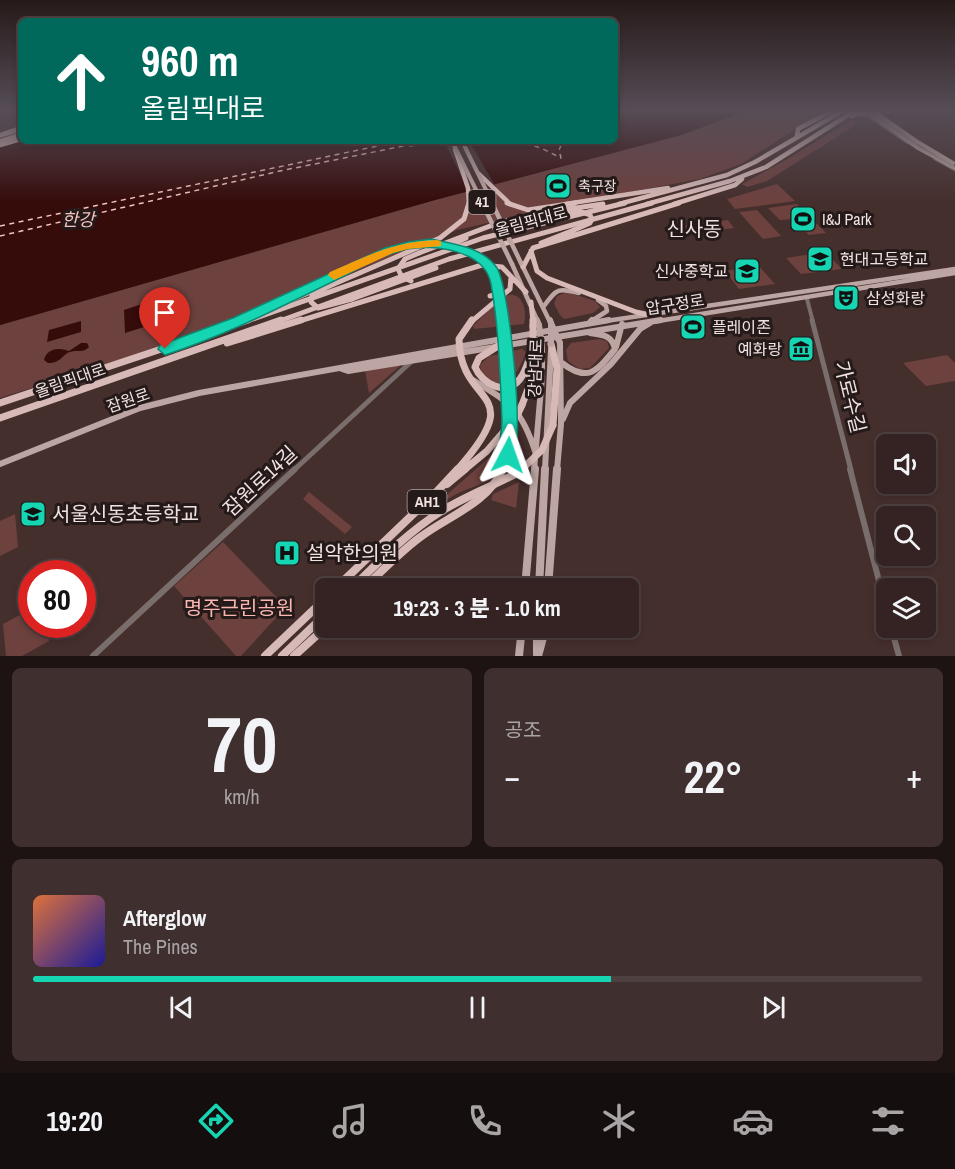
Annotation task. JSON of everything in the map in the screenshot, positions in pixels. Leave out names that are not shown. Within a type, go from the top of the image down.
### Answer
[{"type":"highway","name":"올림픽대로","points":[[0,403],[209,334],[483,238],[639,199],[727,174],[755,162],[788,141]]},
{"type":"highway","name":"올림픽대로","points":[[0,418],[189,354],[487,246],[713,187],[766,167],[805,141]]},
{"type":"highway","points":[[801,143],[807,141]]},
{"type":"highway","points":[[449,259],[435,268],[324,308],[318,308],[311,302],[312,296],[325,288],[440,238],[460,223],[471,200],[453,144]]},
{"type":"highway","points":[[478,174],[502,202],[519,209],[532,210],[705,181]]},
{"type":"highway","points":[[532,249],[719,190],[735,184],[748,174]]},
{"type":"highway","points":[[446,275],[411,281],[402,276],[398,269],[402,261],[483,228],[529,215],[639,199]]},
{"type":"highway","points":[[406,266],[481,231],[559,213],[579,211],[590,215],[591,223],[550,238],[532,249],[522,265]]},
{"type":"highway","points":[[237,322],[389,250],[408,245],[431,243],[452,246],[471,252],[491,269],[497,281],[504,335],[510,423],[510,442],[504,466],[496,483],[486,494],[421,536],[375,578]]},
{"type":"highway","points":[[532,249],[530,254],[537,271],[547,278],[622,308],[650,315]]},
{"type":"highway","points":[[209,334],[403,254]]},
{"type":"highway","points":[[189,354],[290,325],[343,306],[472,267],[493,265],[504,269],[526,292]]},
{"type":"highway","points":[[430,499],[477,445],[491,420],[490,404],[470,377],[459,350],[459,339],[464,329],[475,317],[506,292],[511,285],[511,277]]},
{"type":"highway","points":[[490,296],[506,292]]},
{"type":"highway","name":"AH1","points":[[347,578],[430,499],[487,451],[504,434],[517,416],[530,380],[533,348],[531,302]]},
{"type":"highway","name":"AH1","points":[[362,578],[400,541],[424,522],[456,502],[519,472],[542,450],[557,424],[557,368],[547,338]]},
{"type":"highway","points":[[498,346],[479,358],[475,367],[477,375],[484,383],[502,387],[509,387],[518,381],[533,348]]},
{"type":"highway","points":[[265,656],[315,608]]},
{"type":"highway","points":[[282,656],[315,624]]},
{"type":"highway","points":[[294,656],[315,638]]},
{"type":"main road","points":[[908,141],[955,167]]},
{"type":"main road","points":[[916,141],[955,167]]},
{"type":"main road","name":"강남대로","points":[[453,144],[531,302],[539,325],[542,377],[526,578]]},
{"type":"main road","name":"41","points":[[463,144],[522,265]]},
{"type":"main road","name":"강남대로","points":[[522,265],[551,323],[547,338],[539,578]]},
{"type":"main road","name":"압구정로","points":[[547,338],[650,315],[734,305],[955,271]]},
{"type":"main road","points":[[544,306],[551,294],[562,289],[602,302],[607,311],[600,318],[585,324]]},
{"type":"main road","name":"압구정로","points":[[547,338],[585,324],[655,321],[734,305]]},
{"type":"main road","points":[[557,424],[570,403],[611,364],[640,329],[655,321]]},
{"type":"main road","points":[[549,578],[562,363],[560,343],[551,323]]},
{"type":"main road","points":[[562,363],[575,373],[592,374],[615,349],[622,323]]},
{"type":"main road","points":[[577,333],[608,336],[613,341],[615,349]]},
{"type":"main road","name":"잠원로","points":[[342,369],[348,371],[459,350],[547,338]]},
{"type":"main road","name":"잠원로","points":[[0,464],[140,408],[199,393],[342,369],[348,365],[420,353],[498,346],[547,338]]},
{"type":"main road","points":[[400,362],[403,369]]},
{"type":"main road","points":[[470,377],[517,409],[526,424],[536,454]]},
{"type":"main road","points":[[519,656],[521,638]]},
{"type":"main road","points":[[537,638],[538,656]]},
{"type":"main road","points":[[538,656],[545,638]]},
{"type":"street","points":[[906,141],[924,153],[955,167]]},
{"type":"street","points":[[917,141],[955,167]]},
{"type":"street","name":"가로수길","points":[[806,294],[878,578]]},
{"type":"street","name":"잠원로14길","points":[[93,656],[420,353]]},
{"type":"street","points":[[894,638],[899,656]]},
{"type":"green space","points":[[660,141],[778,141],[741,164],[700,179],[607,196],[457,230],[217,325],[119,360],[0,398],[0,325],[435,200]]},
{"type":"green space","points":[[818,141],[831,141],[767,181],[747,187],[742,184]]},
{"type":"green space","points":[[777,184],[795,201],[735,209],[727,199]]},
{"type":"green space","name":"I&J Park","points":[[797,204],[826,233],[809,235],[792,219],[780,220],[768,208]]},
{"type":"green space","points":[[757,210],[781,236],[763,239],[739,212]]},
{"type":"green space","points":[[728,220],[734,228],[689,234],[683,226]]},
{"type":"green space","points":[[825,252],[842,269],[801,274],[786,258]]},
{"type":"green space","points":[[759,266],[775,284],[739,289],[725,271]]},
{"type":"green space","points":[[567,292],[595,301],[600,307],[593,313],[564,319],[554,304],[557,296]]},
{"type":"green space","points":[[508,295],[521,300],[525,314],[524,324],[474,329],[473,326],[498,301]]},
{"type":"green space","points":[[599,339],[607,341],[609,348],[590,368],[579,369],[568,361],[566,350],[571,343]]},
{"type":"green space","points":[[522,349],[526,352],[523,360],[509,380],[497,383],[481,372],[480,365],[489,356]]},
{"type":"green space","points":[[947,355],[955,363],[955,381],[926,386],[903,363]]},
{"type":"green space","points":[[400,363],[400,366],[369,393],[365,370]]},
{"type":"green space","points":[[498,450],[501,451],[497,464],[483,483],[451,497],[427,512]]},
{"type":"green space","points":[[519,482],[516,508],[491,500],[493,494]]},
{"type":"green space","points":[[309,492],[352,527],[345,534],[303,499]]},
{"type":"green space","points":[[15,514],[18,547],[0,556],[0,521]]},
{"type":"green space","name":"명주근린공원","points":[[223,542],[286,607],[241,656],[236,656],[174,586]]},
{"type":"green space","points":[[18,616],[18,638],[49,638],[49,641],[22,656],[6,656],[3,624]]},
{"type":"water","name":"한강","points":[[618,141],[660,141],[435,200],[0,325],[0,146],[18,142],[18,144],[618,144]]},
{"type":"water","points":[[142,304],[144,327],[125,333],[124,310]]},
{"type":"water","points":[[81,321],[81,332],[47,342],[49,330]]},
{"type":"water","points":[[81,343],[87,343],[89,347],[67,353],[56,362],[48,363],[44,360],[51,351],[61,349],[69,351]]},
{"type":"pier","points":[[445,144],[471,144],[496,187],[468,194]]},
{"type":"ferry route","points":[[0,226],[387,144]]},
{"type":"ferry route","points":[[0,236],[280,171],[413,144]]},
{"type":"ferry route","points":[[409,146],[430,144]]},
{"type":"ferry route","points":[[527,144],[561,158],[559,150],[562,144]]},
{"type":"railway","points":[[911,141],[955,167]]},
{"type":"slow traffic","points":[[334,275],[389,250],[408,245],[437,244]]},
{"type":"place","name":"축구장","points":[[558,186]]},
{"type":"place","name":"I&J Park","points":[[803,219]]},
{"type":"place","name":"현대고등학교","points":[[820,259]]},
{"type":"place","name":"신사중학교","points":[[747,271]]},
{"type":"place","name":"삼성화랑","points":[[846,298]]},
{"type":"place","name":"플레이존","points":[[693,327]]},
{"type":"place","name":"예화랑","points":[[801,349]]},
{"type":"place","name":"서울신동초등학교","points":[[33,514]]},
{"type":"place","name":"설악한의원","points":[[287,553]]},
{"type":"district","name":"신사동","points":[[694,229]]},
{"type":"route","points":[[165,349],[237,322],[241,318],[389,250],[408,245],[431,243],[462,249],[471,252],[491,269],[497,281],[504,335],[510,423],[508,455]]}]
